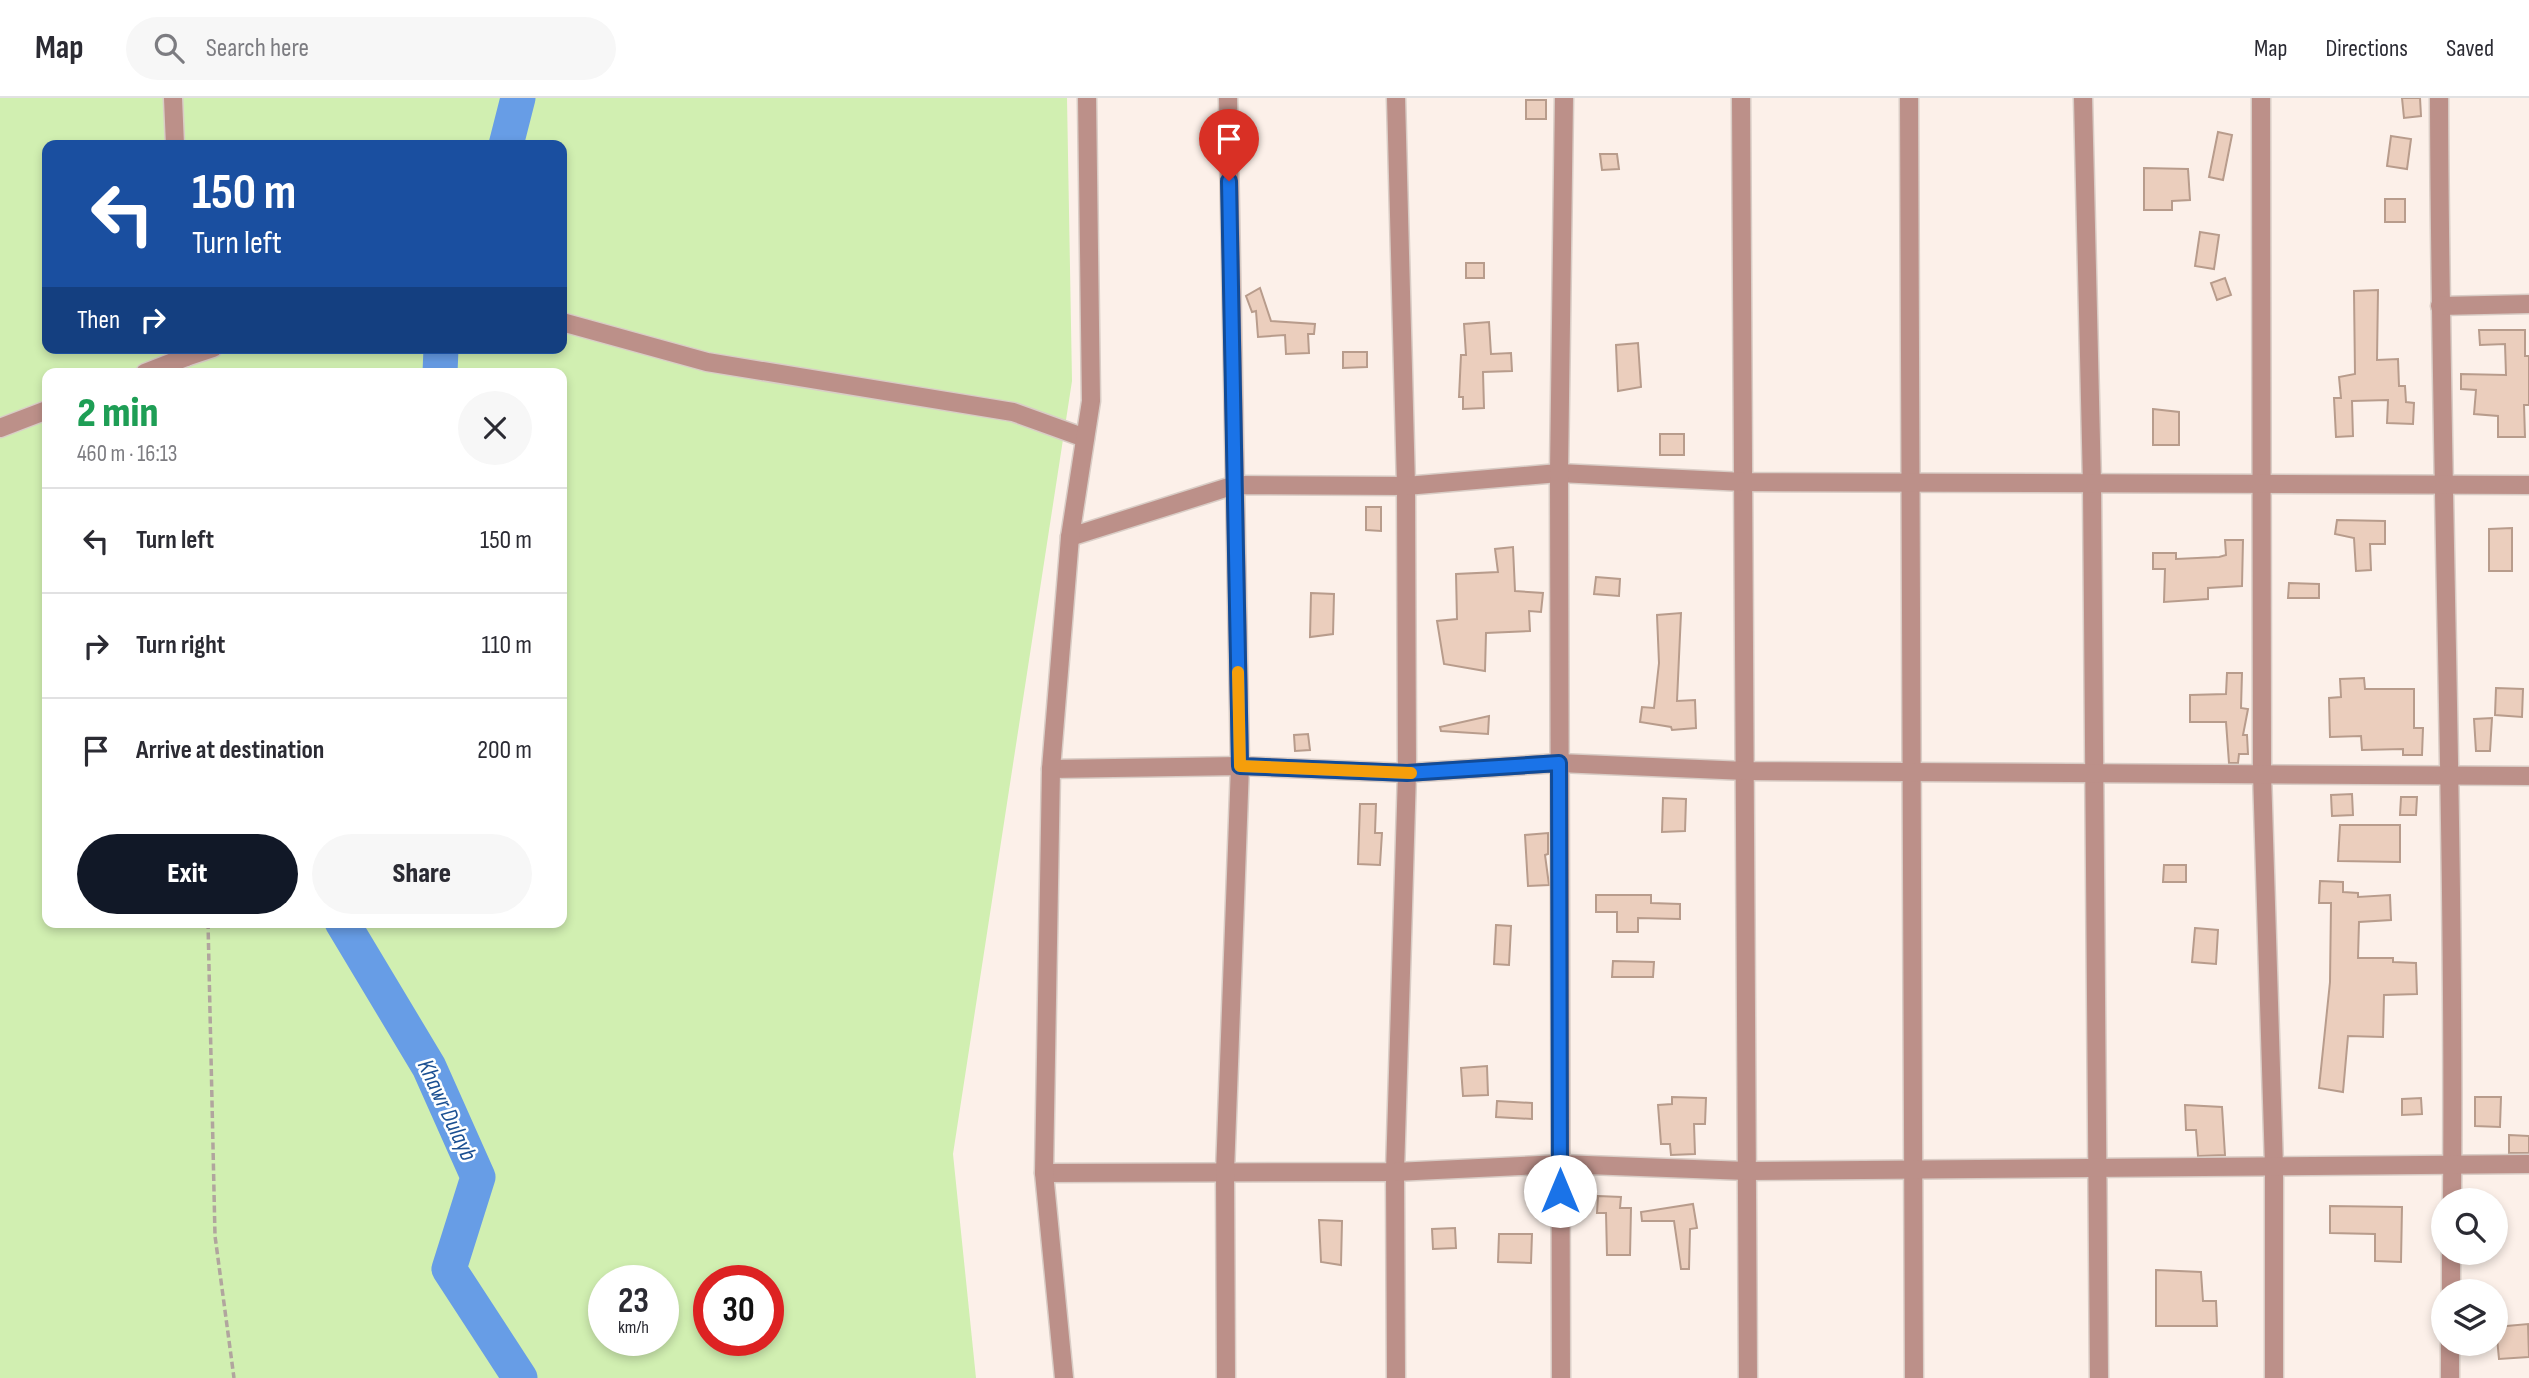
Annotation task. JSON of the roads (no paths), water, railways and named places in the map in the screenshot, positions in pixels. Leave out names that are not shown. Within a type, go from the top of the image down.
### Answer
[{"type":"street","points":[[173,98],[175,140]]},
{"type":"street","points":[[1064,1378],[1044,1173],[1051,769],[1070,537],[1091,401],[1087,98]]},
{"type":"street","points":[[1226,1378],[1225,1172],[1240,766],[1228,98]]},
{"type":"street","points":[[1396,98],[1406,486],[1407,773],[1395,1172],[1396,1378]]},
{"type":"street","points":[[1561,1378],[1559,473],[1564,98]]},
{"type":"street","points":[[1741,98],[1748,1378]]},
{"type":"street","points":[[1909,98],[1914,1378]]},
{"type":"street","points":[[2083,98],[2092,485],[2099,1378]]},
{"type":"street","points":[[2261,98],[2262,773],[2274,1167],[2274,1378]]},
{"type":"street","points":[[2439,98],[2442,483],[2450,775],[2452,1188]]},
{"type":"street","points":[[2440,306],[2529,304]]},
{"type":"street","points":[[567,322],[707,362],[1013,412],[1085,438]]},
{"type":"street","points":[[155,368],[184,354]]},
{"type":"street","points":[[0,428],[42,412]]},
{"type":"street","points":[[1070,537],[1235,485],[1406,486],[1559,473],[1744,482],[2529,485]]},
{"type":"street","points":[[1051,769],[1240,766],[1407,773],[1559,763],[1746,771],[2529,776]]},
{"type":"street","points":[[1044,1173],[1395,1172],[1560,1164],[1747,1171],[2529,1164]]},
{"type":"street","points":[[2450,1356],[2450,1378]]},
{"type":"waterway","name":"Khawr Dulayb","points":[[507,140],[518,98]]},
{"type":"waterway","name":"Khawr Dulayb","points":[[440,368],[441,354]]},
{"type":"waterway","name":"Khawr Dulayb","points":[[346,928],[429,1067],[478,1177],[449,1269],[520,1378]]}]
